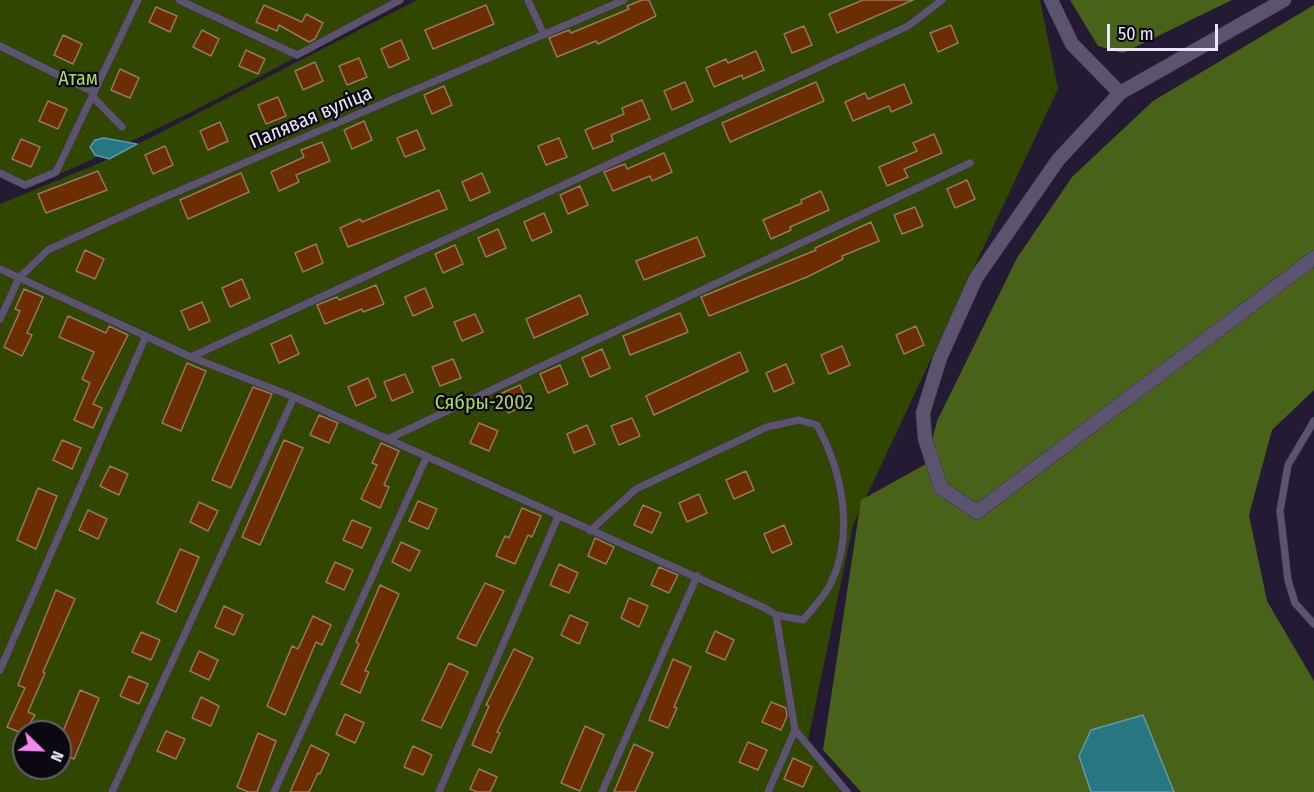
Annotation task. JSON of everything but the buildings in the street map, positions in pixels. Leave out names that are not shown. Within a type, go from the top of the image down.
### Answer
[{"type":"street","points":[[1051,0],[1072,44],[1120,93]]},
{"type":"street","points":[[1284,0],[1120,93],[1058,160],[976,278],[940,358],[923,413],[925,439],[941,488],[977,513],[1314,258]]},
{"type":"lane","points":[[0,173],[26,185],[56,172],[138,0]]},
{"type":"lane","points":[[179,0],[297,55],[400,0]]},
{"type":"lane","points":[[528,0],[544,35]]},
{"type":"lane","name":"Палявая вуліца","points":[[19,278],[48,250],[144,206],[624,0]]},
{"type":"lane","points":[[191,357],[908,26],[942,0]]},
{"type":"lane","points":[[0,46],[93,92]]},
{"type":"lane","points":[[93,92],[94,98],[122,127]]},
{"type":"lane","points":[[388,439],[970,163]]},
{"type":"lane","points":[[0,269],[191,357],[294,397],[558,517],[590,531],[697,576],[776,615],[803,620],[831,583],[840,553],[844,501],[830,449],[817,425],[799,420],[767,427],[636,489],[590,531]]},
{"type":"lane","points":[[0,320],[19,278]]},
{"type":"lane","points":[[0,670],[146,336]]},
{"type":"lane","points":[[112,792],[294,397]]},
{"type":"lane","points":[[1314,422],[1288,465],[1280,511],[1288,580],[1295,603],[1314,624]]},
{"type":"lane","points":[[274,792],[427,456]]},
{"type":"lane","points":[[439,792],[558,517]]},
{"type":"lane","points":[[602,792],[697,576]]},
{"type":"lane","points":[[776,615],[795,730],[847,792]]},
{"type":"lane","points":[[768,792],[795,730]]},
{"type":"green space","name":"Атам","points":[[0,0],[401,0],[168,123],[24,189],[0,178]]},
{"type":"green space","name":"Сябры-2002","points":[[417,0],[1040,0],[1058,89],[853,525],[806,750],[850,792],[0,792],[0,204],[109,159]]},
{"type":"green space","points":[[1070,0],[1232,0],[1123,53],[1098,46]]},
{"type":"green space","points":[[1314,5],[1314,390],[1272,430],[1249,515],[1267,601],[1314,681],[1314,792],[861,792],[823,750],[861,500],[926,464],[937,421],[1017,258],[1072,177],[1153,101]]},
{"type":"shaded area","points":[[104,138],[137,144],[109,159],[95,155],[90,147],[95,140]]},
{"type":"shaded area","points":[[1143,715],[1174,792],[1091,792],[1079,756],[1091,730]]}]
